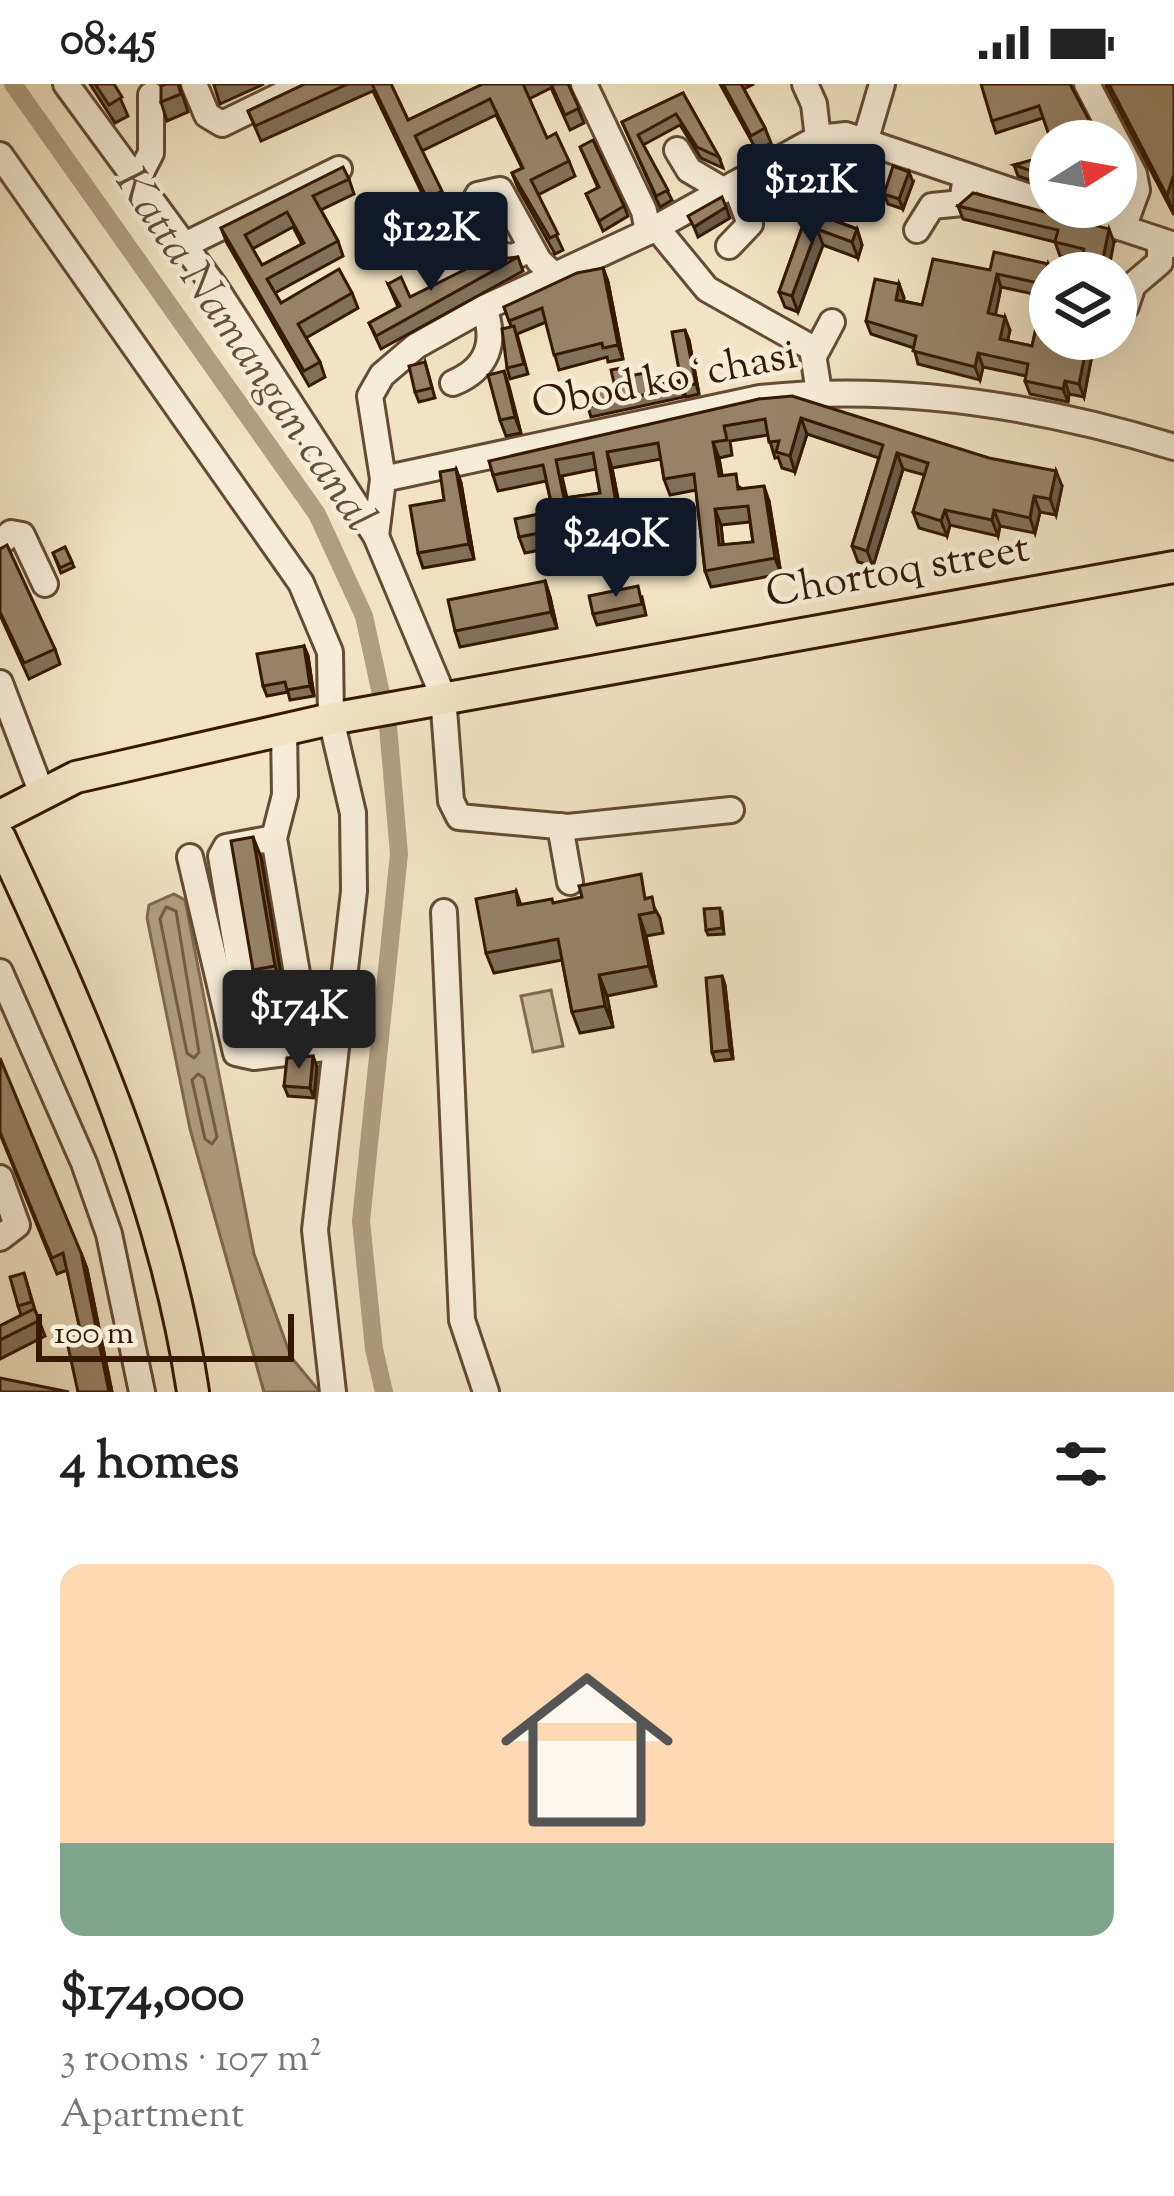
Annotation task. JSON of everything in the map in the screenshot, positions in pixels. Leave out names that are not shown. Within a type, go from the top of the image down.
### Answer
[{"type":"main road","name":"Chortoq street","points":[[0,816],[76,777],[337,718],[1174,567]]},
{"type":"main road","points":[[0,838],[10,887],[81,1010],[170,1282],[193,1392]]},
{"type":"street","points":[[66,84],[185,245],[376,536],[434,698],[451,801],[459,817],[560,826],[731,810]]},
{"type":"street","points":[[194,84],[207,115],[221,124],[304,84]]},
{"type":"street","points":[[584,84],[652,230],[707,290],[807,343],[815,354],[818,392]]},
{"type":"street","points":[[805,84],[814,104],[818,138]]},
{"type":"street","points":[[865,142],[882,84]]},
{"type":"street","points":[[1087,84],[1106,120]]},
{"type":"street","points":[[136,180],[151,153],[151,95]]},
{"type":"street","points":[[376,536],[383,479],[370,396],[382,375],[416,346],[484,308],[652,230],[818,138],[846,135],[1029,197]]},
{"type":"street","points":[[677,150],[688,170],[729,187],[749,224],[729,246]]},
{"type":"street","points":[[0,155],[301,583],[330,652],[352,813],[354,891],[332,1047],[315,1230],[333,1392]]},
{"type":"street","points":[[185,245],[339,169]]},
{"type":"street","points":[[917,230],[932,206],[962,203],[966,176]]},
{"type":"street","points":[[1123,228],[1167,243],[1160,262],[1137,282]]},
{"type":"street","points":[[531,249],[554,275]]},
{"type":"street","points":[[453,383],[474,375],[484,363],[490,328],[484,308]]},
{"type":"street","points":[[815,354],[832,322]]},
{"type":"street","name":"Obod koʻchasi","points":[[383,479],[760,398],[818,392],[942,396],[1174,447]]},
{"type":"street","points":[[0,542],[11,533],[22,535],[45,584]]},
{"type":"street","points":[[0,683],[42,794]]},
{"type":"street","points":[[274,838],[226,847],[221,856],[247,1004],[254,1010],[299,999],[274,838],[284,795],[284,730]]},
{"type":"street","points":[[560,826],[570,882]]},
{"type":"street","points":[[190,857],[236,1053],[254,1057],[332,1047]]},
{"type":"street","points":[[444,912],[462,1320],[486,1392]]},
{"type":"street","points":[[0,972],[84,1163],[109,1234],[142,1392]]},
{"type":"street","points":[[0,1178],[16,1225],[0,1238]]},
{"type":"shaded area","points":[[551,990],[563,1046],[533,1052],[521,996]]},
{"type":"water","points":[[174,894],[185,900],[254,1254],[291,1357],[320,1392],[264,1392],[190,1129],[147,918],[149,905]]},
{"type":"building","points":[[95,84],[114,84],[122,97],[109,105]]},
{"type":"building","points":[[178,84],[181,94],[161,102],[161,86]]},
{"type":"building","points":[[305,84],[348,84],[255,126],[248,111]]},
{"type":"building","points":[[372,84],[391,84],[408,120],[483,84],[523,84],[547,138],[556,133],[569,161],[531,180],[558,234],[550,238],[512,173],[523,168],[490,99],[415,136],[442,191],[427,199]]},
{"type":"building","points":[[551,84],[568,84],[579,108],[565,115]]},
{"type":"building","points":[[723,84],[741,84],[765,128],[751,136]]},
{"type":"building","points":[[981,84],[1070,84],[1089,120],[1044,120],[1039,106],[992,121]]},
{"type":"building","points":[[1109,84],[1174,84],[1174,177],[1167,196],[1137,138],[1137,120],[1128,120]]},
{"type":"building","points":[[683,93],[719,157],[697,147],[676,114],[638,135],[668,190],[656,196],[622,122]]},
{"type":"building","points":[[593,140],[624,206],[599,221],[586,194],[599,187],[580,147]]},
{"type":"building","points":[[893,166],[909,172],[899,199],[884,194]]},
{"type":"building","points":[[343,167],[349,179],[313,196],[338,241],[267,279],[281,303],[339,269],[352,293],[298,324],[320,362],[304,371],[221,228]],"holes":[[[287,212],[304,243],[262,265],[245,235]]]},
{"type":"building","points":[[973,193],[1029,208],[1029,223],[958,206]]},
{"type":"building","points":[[722,197],[726,207],[694,227],[688,216]]},
{"type":"building","points":[[455,200],[460,213],[444,221],[438,208]]},
{"type":"building","points":[[808,211],[857,229],[852,242],[817,229],[792,296],[779,292]]},
{"type":"building","points":[[1050,228],[1109,229],[1104,252],[1083,252],[1055,242],[1058,230]]},
{"type":"building","points":[[994,252],[1029,260],[1029,281],[997,274],[988,313],[1005,317],[1000,339],[1029,345],[1029,360],[1084,360],[1079,384],[1065,381],[1063,389],[1025,381],[1028,364],[978,353],[975,367],[913,351],[916,336],[866,321],[875,279],[899,284],[896,300],[922,305],[933,259],[990,270]]},
{"type":"building","points":[[518,257],[376,336],[369,323],[400,306],[388,284],[401,277],[410,297],[484,260]]},
{"type":"building","points":[[603,268],[618,345],[603,348],[602,343],[554,355],[542,308],[509,321],[504,307],[577,273]]},
{"type":"building","points":[[514,326],[524,364],[507,368],[502,329]]},
{"type":"building","points":[[685,330],[696,384],[682,386],[672,332]]},
{"type":"building","points":[[425,362],[432,388],[415,392],[409,366]]},
{"type":"building","points":[[627,367],[629,376],[645,373],[647,387],[679,381],[680,387],[587,407],[584,394],[615,387],[611,370]]},
{"type":"building","points":[[504,371],[515,417],[500,420],[488,375]]},
{"type":"building","points":[[792,396],[989,458],[1056,471],[1050,499],[1034,496],[1030,518],[994,510],[992,520],[945,510],[941,521],[913,512],[928,463],[897,453],[867,551],[852,546],[883,445],[801,418],[790,456],[776,452],[779,441],[769,442],[765,419],[724,426],[727,440],[713,442],[719,476],[736,474],[738,489],[764,486],[775,558],[705,571],[694,474],[664,479],[658,443],[607,452],[618,514],[569,521],[570,527],[519,537],[515,519],[553,511],[543,465],[493,475],[489,461],[759,399]],"holes":[[[593,453],[600,493],[564,498],[556,460]],[[748,506],[753,542],[719,545],[715,509]]]},
{"type":"building","points":[[456,469],[469,544],[418,553],[410,506],[444,500],[440,472]]},
{"type":"building","points":[[7,545],[55,649],[24,663],[0,612],[0,549]]},
{"type":"building","points":[[65,547],[72,562],[60,568],[53,553]]},
{"type":"building","points":[[545,581],[551,612],[455,631],[448,600]]},
{"type":"building","points":[[638,586],[642,604],[593,614],[589,596]]},
{"type":"building","points":[[304,646],[310,686],[287,690],[285,682],[263,686],[257,654]]},
{"type":"building","points":[[253,837],[275,966],[253,970],[231,841]]},
{"type":"building","points":[[641,874],[645,899],[652,897],[655,912],[639,915],[649,966],[599,975],[605,1006],[572,1012],[558,939],[486,953],[476,899],[516,891],[518,905],[552,899],[553,903],[582,897],[579,886]]},
{"type":"building","points":[[720,908],[722,928],[706,930],[704,909]]},
{"type":"building","points":[[722,976],[730,1050],[712,1052],[706,978]]},
{"type":"building","points":[[313,1056],[310,1088],[284,1086],[287,1058]]},
{"type":"building","points":[[0,1058],[81,1253],[109,1392],[78,1392],[66,1337],[81,1334],[63,1253],[52,1258],[0,1132]]},
{"type":"building","points":[[24,1273],[32,1302],[18,1306],[10,1277]]},
{"type":"building","points":[[34,1309],[40,1320],[0,1340],[0,1326]]},
{"type":"building","points":[[0,1378],[69,1392],[0,1392]]},
{"type":"waterway","name":"Katta Namangan canal","points":[[13,84],[317,514],[364,616],[388,726],[399,854],[361,1221],[374,1349],[384,1392]]}]
